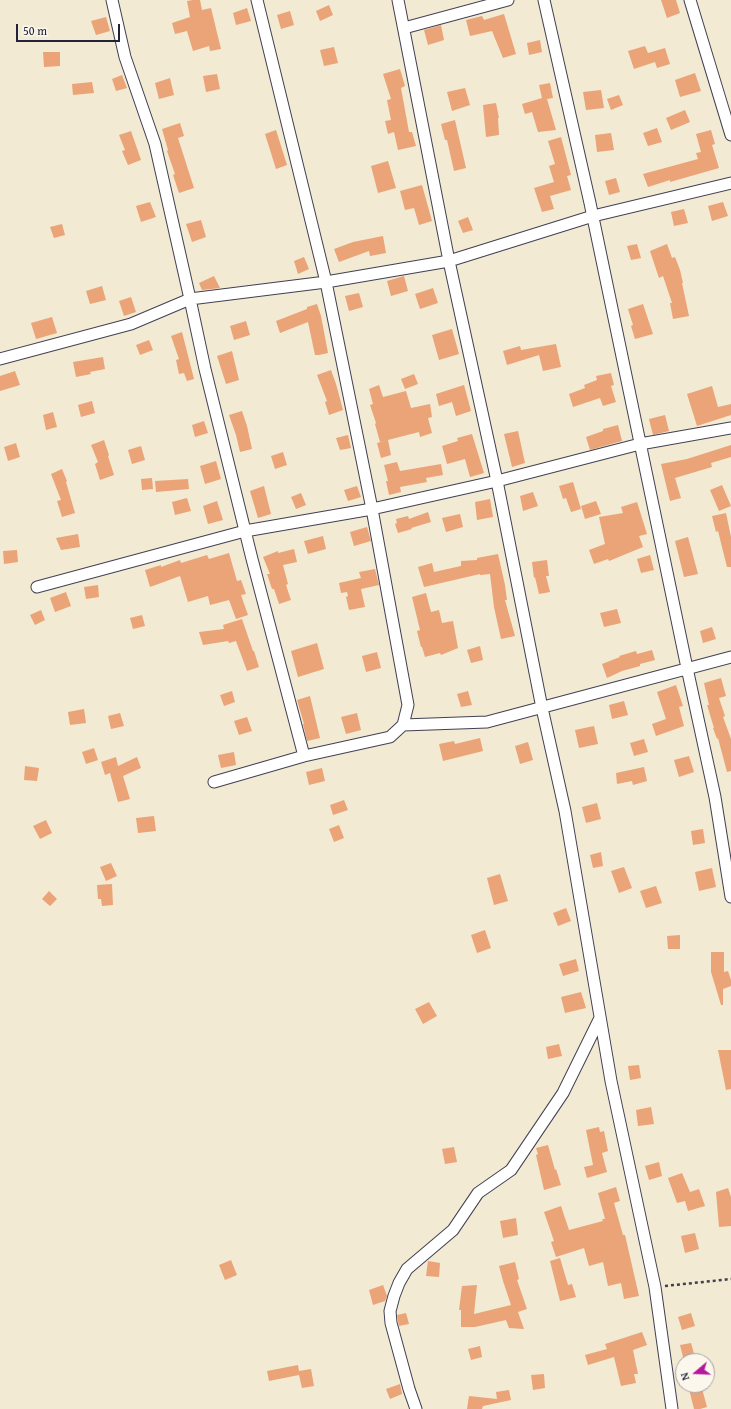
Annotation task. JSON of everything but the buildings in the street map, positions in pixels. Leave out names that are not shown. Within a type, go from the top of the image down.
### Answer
[{"type":"street","points":[[112,0],[125,57],[155,144],[205,369],[245,531],[304,756]]},
{"type":"street","points":[[214,782],[304,756],[390,737],[404,725],[408,705],[372,509],[326,282],[257,0]]},
{"type":"street","points":[[398,0],[449,261],[497,481],[542,708],[565,810],[611,1080],[655,1287],[672,1409]]},
{"type":"street","points":[[404,28],[508,0]]},
{"type":"street","points":[[544,0],[593,216],[686,668],[715,797],[731,897]]},
{"type":"street","points":[[690,0],[731,135]]},
{"type":"street","points":[[0,359],[131,324],[190,299],[326,282],[449,261],[593,216],[731,183]]},
{"type":"street","points":[[36,587],[245,531],[372,509],[497,481],[640,444],[731,428]]},
{"type":"street","points":[[404,725],[487,722],[731,657]]},
{"type":"street","points":[[416,1409],[391,1323],[390,1311],[399,1283],[407,1269],[453,1230],[478,1194],[511,1170],[563,1093],[600,1018]]},
{"type":"path","points":[[655,1287],[731,1279]]}]
